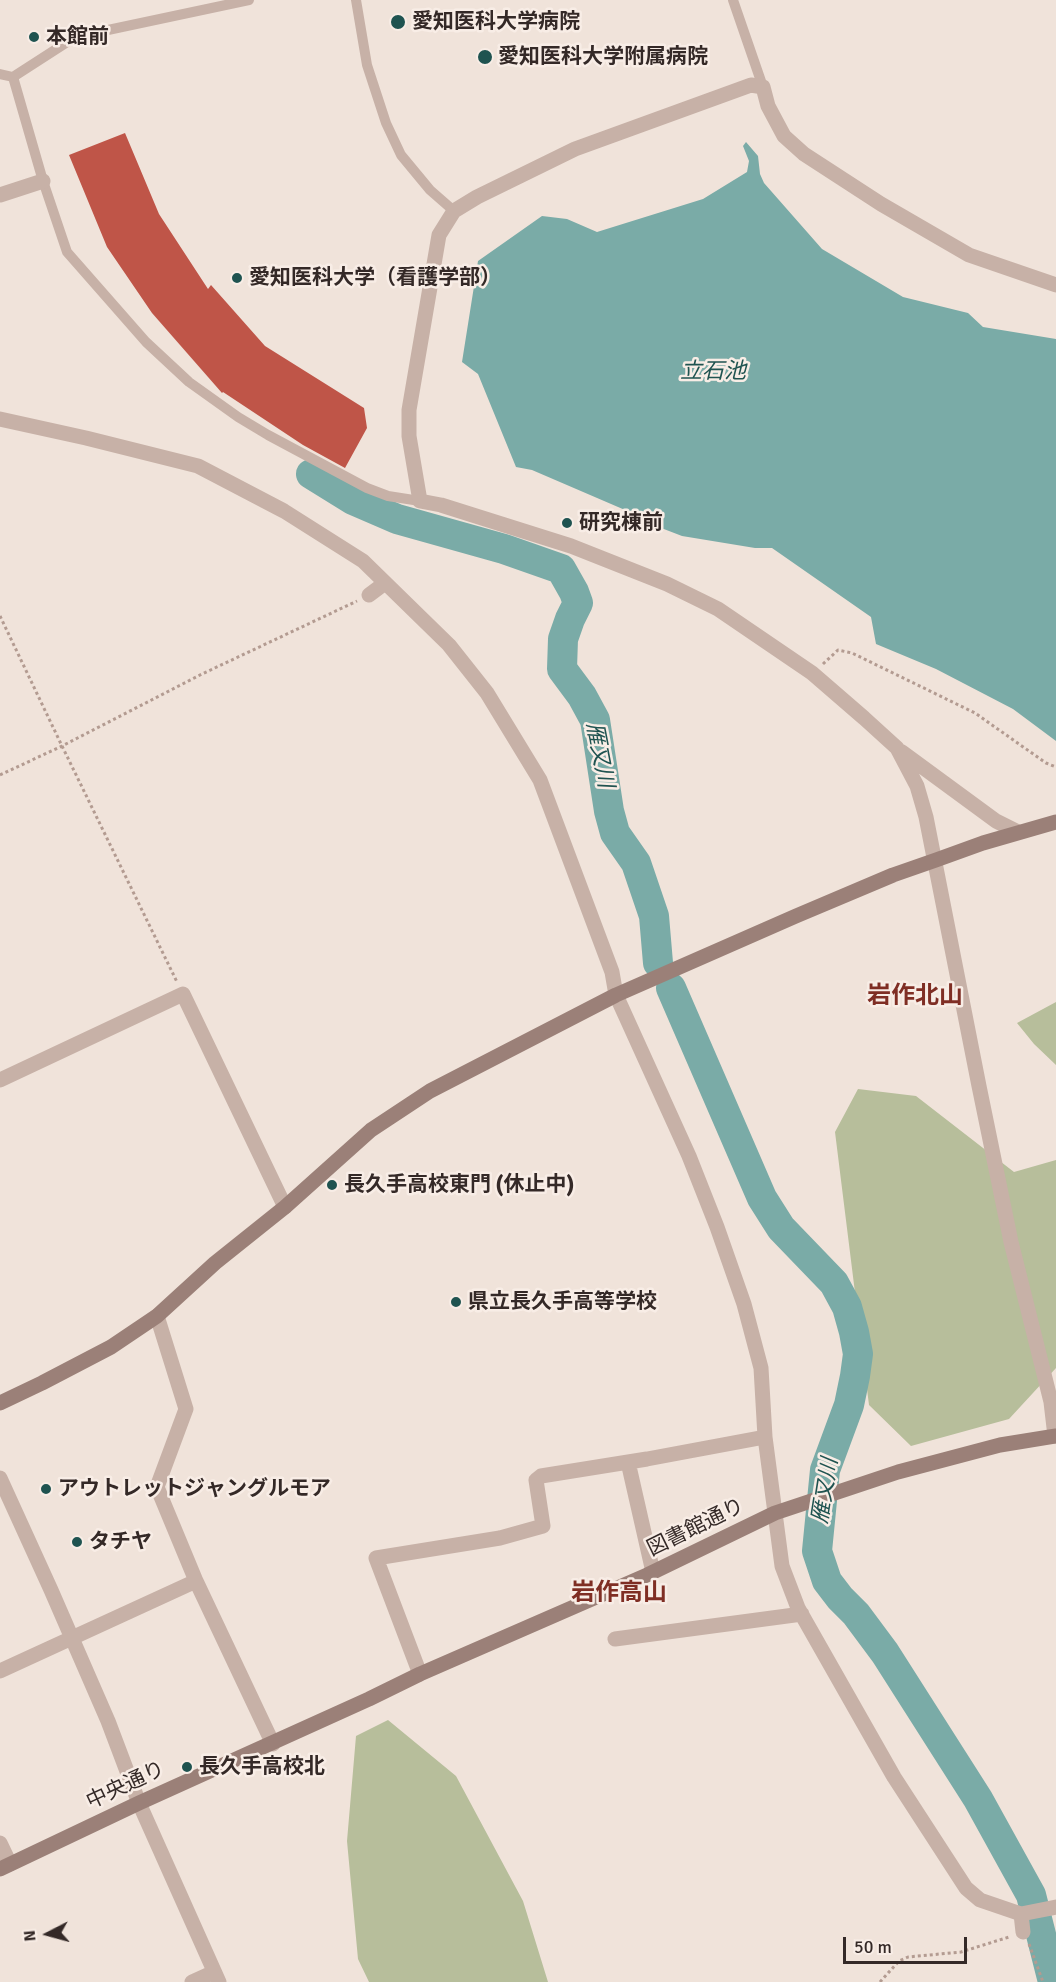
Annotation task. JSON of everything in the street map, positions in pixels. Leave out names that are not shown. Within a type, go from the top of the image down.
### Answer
[{"type":"street","points":[[1018,832],[996,821],[897,748],[813,673],[718,609],[667,584],[571,546],[441,505],[420,501],[409,436],[410,410],[439,235],[454,211],[477,197],[575,149],[751,85],[763,87],[768,106],[784,136],[804,154],[881,204],[969,255],[1056,285]]},
{"type":"street","points":[[0,195],[43,181]]},
{"type":"street","points":[[0,419],[198,466],[284,511],[363,561],[449,645],[487,693],[540,780],[612,972],[616,995],[689,1156],[744,1304],[761,1368],[765,1437],[782,1566],[802,1614],[894,1777],[966,1888],[980,1900],[1022,1913],[1051,1908]]},
{"type":"street","points":[[369,595],[385,583]]},
{"type":"street","points":[[897,748],[917,786],[936,860],[978,1086],[1011,1242],[1051,1402],[1056,1436]]},
{"type":"street","points":[[0,1403],[111,1347],[157,1316],[215,1263],[285,1207],[371,1130],[420,1098],[616,995],[796,916],[893,875],[983,843],[1056,822]]},
{"type":"street","points":[[0,1080],[183,994],[285,1207]]},
{"type":"street","points":[[157,1316],[186,1409],[157,1487],[196,1581],[273,1744]]},
{"type":"street","name":"図書館通り","points":[[369,1699],[420,1674],[653,1572],[775,1513],[841,1490],[949,1458],[1000,1445],[1056,1436]]},
{"type":"street","points":[[420,1674],[376,1558],[500,1538],[543,1526],[536,1480],[541,1476],[765,1437]]},
{"type":"street","points":[[628,1462],[653,1572]]},
{"type":"street","points":[[0,1478],[108,1721],[139,1803],[217,1977],[192,1982]]},
{"type":"street","points":[[0,1671],[196,1581]]},
{"type":"street","points":[[615,1639],[802,1614]]},
{"type":"street","name":"中央通り","points":[[5,1866],[369,1699]]},
{"type":"street","points":[[0,1843],[5,1866]]},
{"type":"street","points":[[1022,1913],[1023,1932]]},
{"type":"lane","points":[[0,74],[13,77],[75,37],[249,0]]},
{"type":"lane","points":[[356,0],[367,65],[386,123],[401,155],[430,190],[454,211]]},
{"type":"lane","points":[[733,0],[763,87]]},
{"type":"lane","points":[[13,77],[43,181],[67,252],[146,342],[189,382],[238,417],[367,488],[388,496],[420,501]]},
{"type":"path","points":[[0,775],[202,674],[369,595]]},
{"type":"path","points":[[0,616],[183,994]]},
{"type":"path","points":[[813,673],[838,650],[852,653],[975,713],[1046,763],[1056,767]]},
{"type":"path","points":[[880,1982],[899,1961],[908,1957],[961,1953],[1023,1932],[1033,1953],[1042,1982]]},
{"type":"green space","points":[[1056,1002],[1056,1065],[1034,1044],[1017,1023]]},
{"type":"green space","points":[[858,1089],[916,1096],[1014,1172],[1056,1160],[1056,1368],[1009,1419],[911,1446],[869,1405],[835,1132]]},
{"type":"green space","points":[[388,1720],[456,1776],[523,1901],[548,1982],[369,1982],[358,1959],[347,1841],[356,1736]]},
{"type":"water","name":"立石池","points":[[746,142],[758,156],[760,174],[764,183],[822,249],[903,297],[968,313],[983,327],[1056,339],[1056,741],[1013,709],[936,669],[876,644],[871,617],[772,548],[755,548],[682,536],[630,516],[625,510],[532,470],[516,467],[478,374],[462,362],[478,261],[542,216],[567,219],[597,232],[703,199],[747,172],[749,161],[743,146]]},
{"type":"building","points":[[125,133],[159,214],[208,289],[211,285],[265,346],[364,408],[367,428],[345,468],[303,445],[222,393],[152,313],[107,247],[69,155]]},
{"type":"waterway","name":"雁又川","points":[[311,474],[353,500],[397,519],[504,549],[561,569],[578,603],[563,639],[562,669],[582,696],[595,720],[609,811],[615,833],[636,863],[654,916],[658,963]]},
{"type":"waterway","name":"雁又川","points":[[671,988],[762,1198],[781,1228],[834,1283],[847,1307],[854,1332],[858,1354],[849,1405],[825,1470],[817,1551],[827,1581],[856,1614],[885,1653],[978,1799],[1031,1895],[1053,1982]]},
{"type":"place","name":"愛知医科大学病院","points":[[398,22]]},
{"type":"place","name":"本館前","points":[[34,37]]},
{"type":"place","name":"愛知医科大学附属病院","points":[[485,57]]},
{"type":"place","name":"愛知医科大学（看護学部）","points":[[237,278]]},
{"type":"place","name":"研究棟前","points":[[567,523]]},
{"type":"place","name":"長久手高校東門 (休止中)","points":[[332,1185]]},
{"type":"place","name":"県立長久手高等学校","points":[[456,1302]]},
{"type":"place","name":"アウトレットジャングルモア","points":[[46,1489]]},
{"type":"place","name":"タチヤ","points":[[77,1542]]},
{"type":"place","name":"長久手高校北","points":[[187,1767]]},
{"type":"district","name":"岩作北山","points":[[915,997]]},
{"type":"district","name":"岩作高山","points":[[619,1594]]}]
